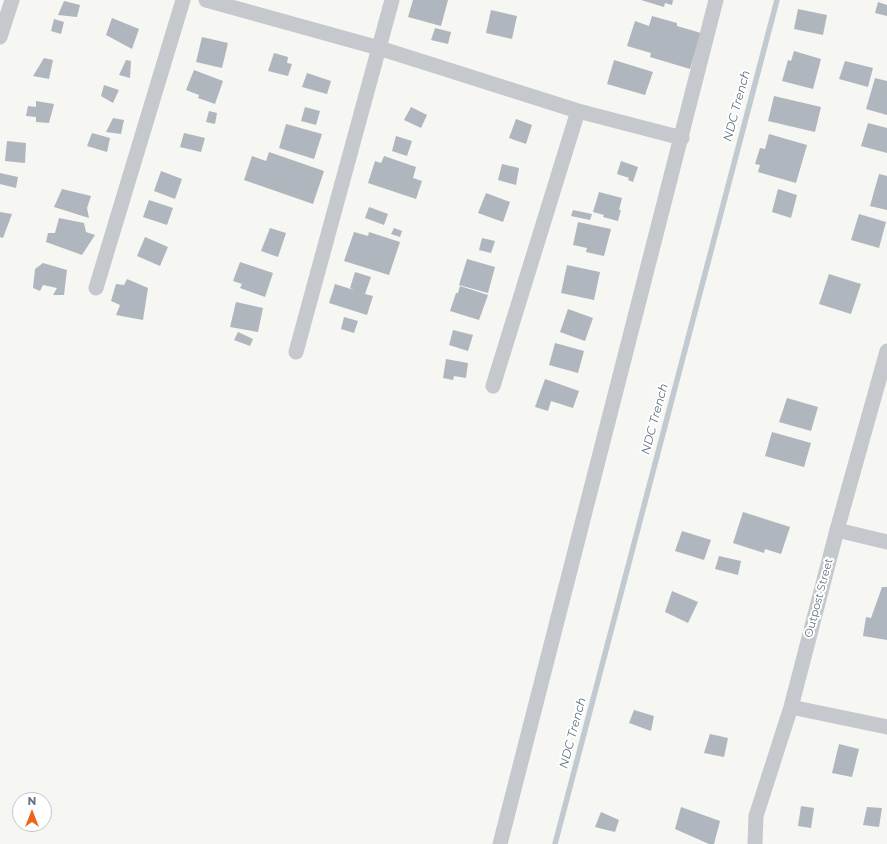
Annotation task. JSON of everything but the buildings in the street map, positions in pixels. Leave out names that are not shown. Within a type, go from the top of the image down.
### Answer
[{"type":"street","points":[[0,37],[12,0]]},
{"type":"street","points":[[96,288],[183,0]]},
{"type":"street","points":[[206,0],[379,48],[578,111],[682,138]]},
{"type":"street","points":[[296,352],[392,0]]},
{"type":"street","points":[[500,844],[682,138],[716,0]]},
{"type":"street","points":[[493,386],[578,111]]},
{"type":"street","name":"Outpost Street","points":[[756,844],[756,816],[791,707],[837,530],[887,351]]},
{"type":"street","points":[[837,530],[887,542]]},
{"type":"street","points":[[791,707],[887,728]]},
{"type":"waterway","name":"NDC Trench","points":[[555,844],[777,0]]}]
